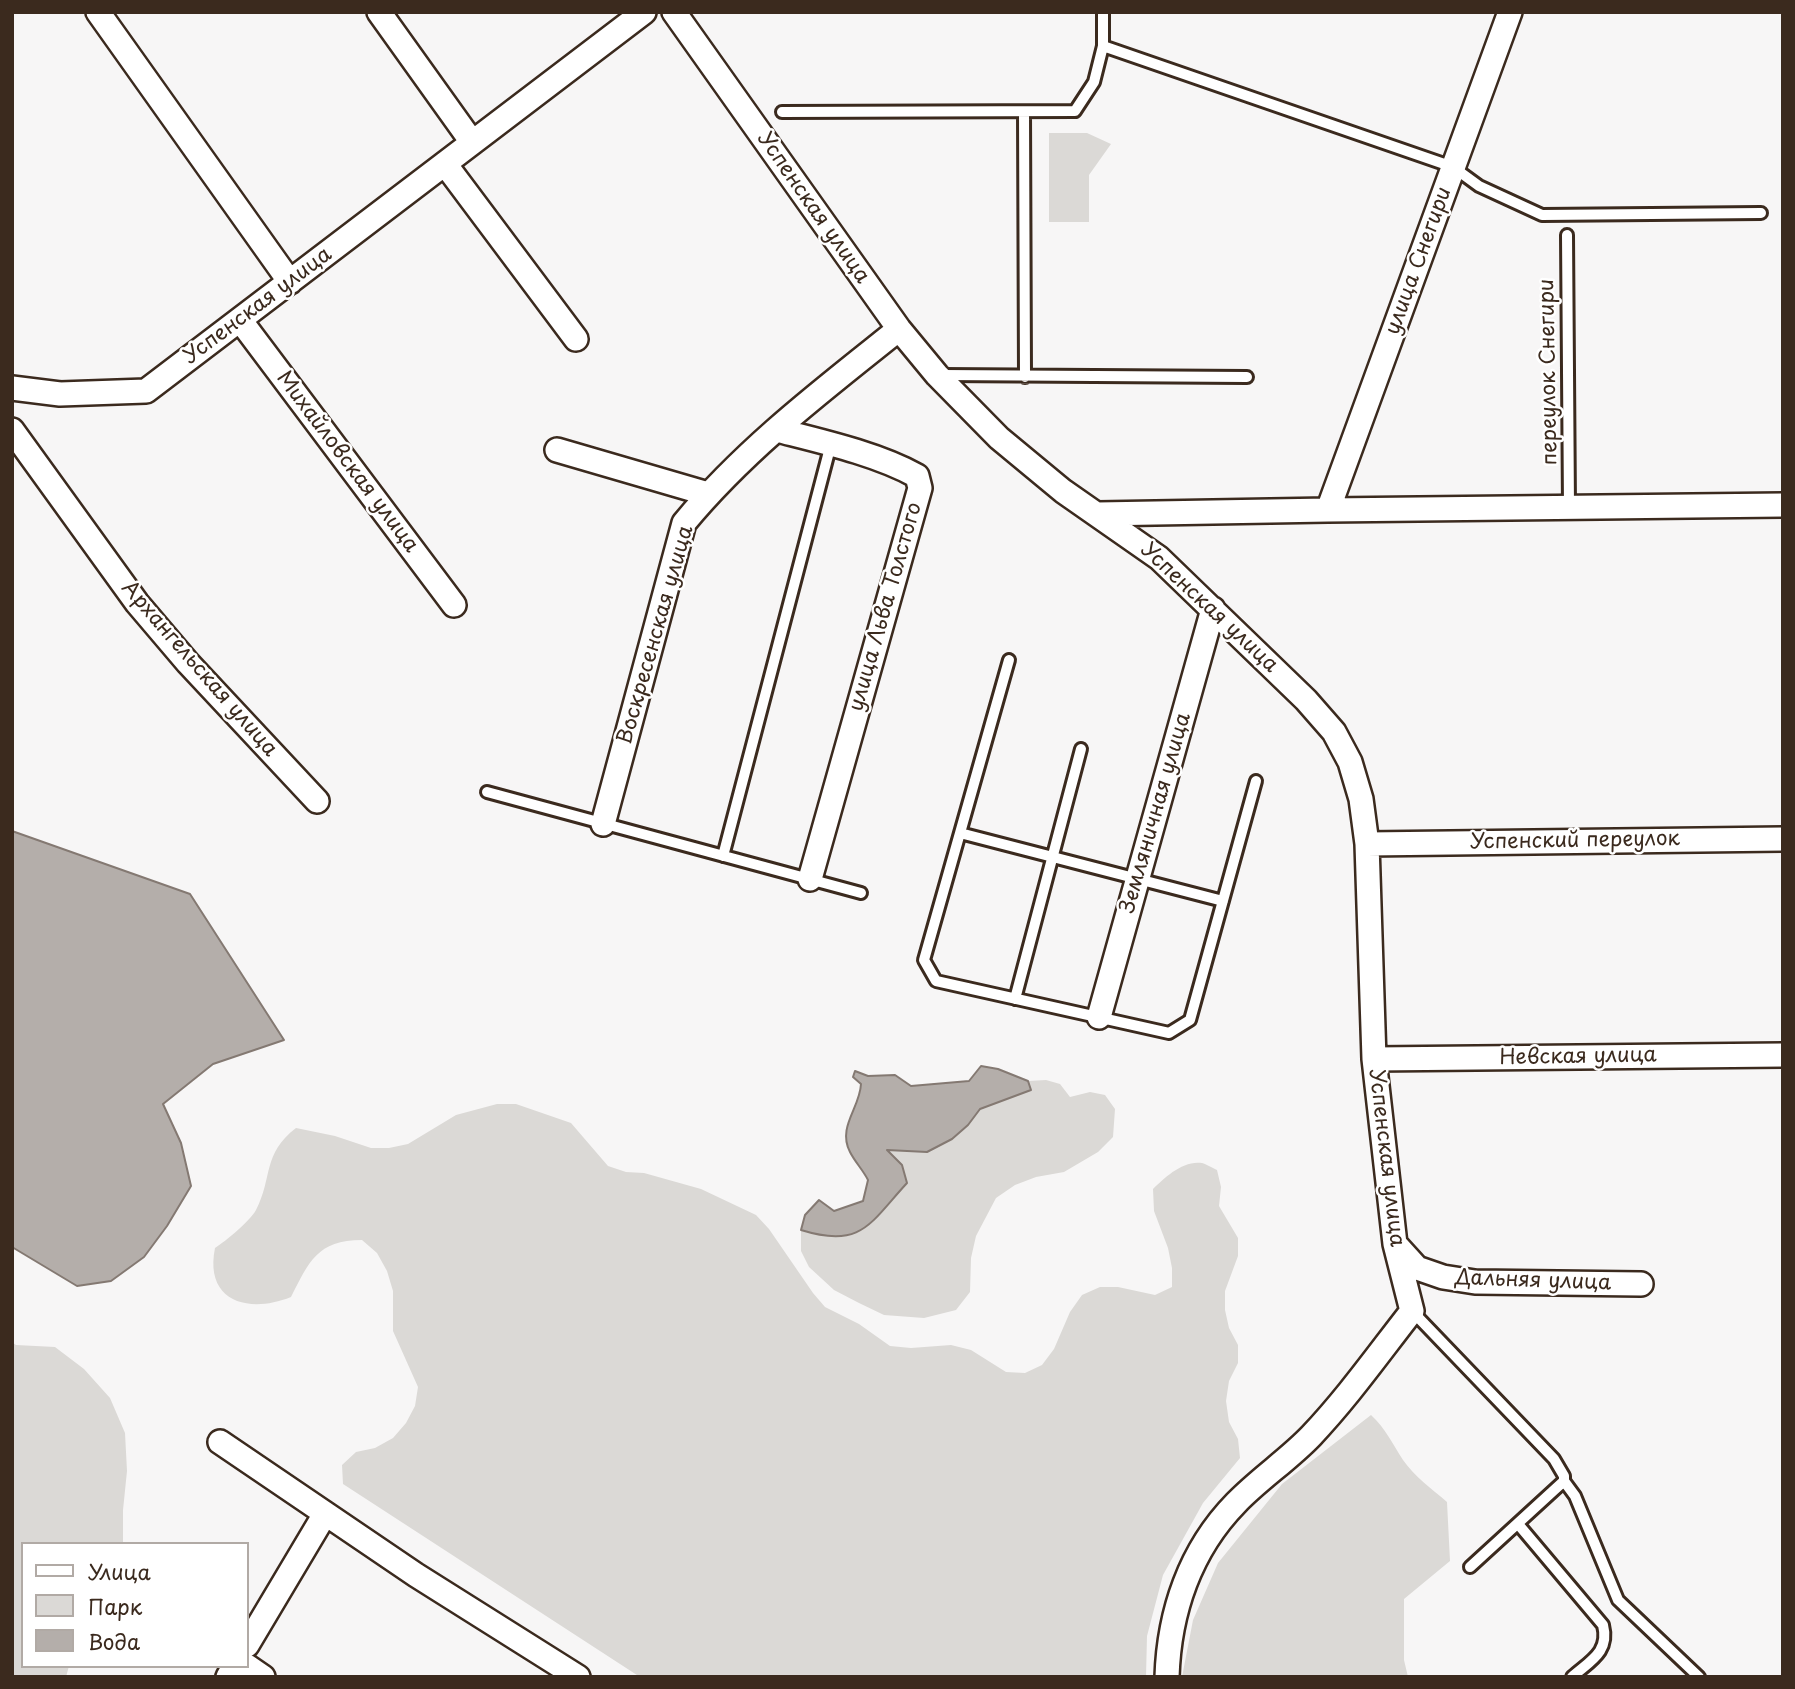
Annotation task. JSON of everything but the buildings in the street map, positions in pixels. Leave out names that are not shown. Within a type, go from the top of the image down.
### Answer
[{"type":"street","points":[[98,12],[290,282]]},
{"type":"street","points":[[379,12],[472,142]]},
{"type":"street","name":"Успенская улица","points":[[12,388],[60,394],[146,391],[644,12]]},
{"type":"street","name":"Успенская улица","points":[[674,12],[899,329],[937,375],[999,438],[1063,491],[1159,558],[1306,699],[1334,732],[1350,762],[1361,799],[1367,844],[1374,1059],[1395,1244],[1412,1311]]},
{"type":"street","name":"улица Снегири","points":[[1328,510],[1510,12]]},
{"type":"street","points":[[445,164],[576,339]]},
{"type":"street","name":"Михайловская улица","points":[[240,320],[454,605]]},
{"type":"street","name":"Воскресенская улица","points":[[603,824],[684,523],[708,494],[786,419],[899,329]]},
{"type":"street","name":"Архангельская улица","points":[[12,430],[137,603],[188,663],[317,801]]},
{"type":"street","name":"улица Льва Толстого","points":[[777,430],[831,444],[904,469],[916,476],[920,488],[810,879]]},
{"type":"street","points":[[556,450],[708,494]]},
{"type":"street","points":[[1098,514],[1783,505]]},
{"type":"street","name":"Земляничная улица","points":[[1099,1017],[1213,609]]},
{"type":"street","name":"Успенский переулок","points":[[1367,844],[1783,839]]},
{"type":"street","name":"Невская улица","points":[[1374,1059],[1783,1055]]},
{"type":"street","name":"Дальняя улица","points":[[1395,1244],[1418,1268],[1443,1277],[1475,1282],[1641,1284]]},
{"type":"street","points":[[1167,1677],[1168,1653],[1176,1609],[1190,1568],[1209,1536],[1235,1504],[1310,1437],[1412,1311]]},
{"type":"street","points":[[220,1442],[415,1575],[578,1677]]},
{"type":"street","points":[[248,1643],[325,1514]]},
{"type":"street","points":[[248,1667],[263,1677]]},
{"type":"lane","points":[[782,112],[1075,111],[1094,82],[1103,46],[1103,12]]},
{"type":"lane","points":[[1103,46],[1453,167],[1479,186],[1542,215],[1761,212]]},
{"type":"lane","points":[[1024,112],[1025,376]]},
{"type":"lane","name":"переулок Снегири","points":[[1567,235],[1569,507]]},
{"type":"lane","points":[[937,375],[1247,377]]},
{"type":"lane","points":[[723,856],[831,444]]},
{"type":"lane","points":[[1009,660],[924,960],[936,981],[1169,1033],[1190,1020],[1256,781]]},
{"type":"lane","points":[[1015,999],[1081,749]]},
{"type":"lane","points":[[486,792],[861,893]]},
{"type":"lane","points":[[960,834],[1223,901]]},
{"type":"lane","points":[[1412,1311],[1554,1459],[1564,1481],[1575,1496],[1618,1600],[1699,1677]]},
{"type":"lane","points":[[1470,1567],[1564,1481]]},
{"type":"lane","points":[[1518,1524],[1602,1625],[1606,1637],[1601,1651],[1572,1677]]},
{"type":"green space","points":[[1049,133],[1087,133],[1111,144],[1089,175],[1089,222],[1049,222]]},
{"type":"green space","points":[[1046,1080],[1060,1084],[1070,1097],[1090,1092],[1105,1095],[1115,1109],[1113,1137],[1098,1152],[1064,1172],[1036,1177],[1015,1185],[996,1198],[976,1236],[971,1258],[970,1292],[956,1310],[924,1318],[884,1315],[834,1290],[809,1267],[801,1251],[801,1230],[822,1235],[852,1234],[874,1220],[907,1183],[886,1150],[927,1152],[952,1138],[968,1125],[980,1109],[1031,1090],[1028,1081]]},
{"type":"green space","points":[[497,1104],[516,1104],[571,1123],[608,1166],[701,1189],[756,1215],[825,1307],[859,1324],[890,1346],[911,1348],[951,1345],[971,1350],[1006,1372],[1025,1373],[1042,1365],[1054,1349],[1070,1312],[1082,1295],[1100,1287],[1118,1287],[1155,1295],[1172,1287],[1172,1268],[1168,1248],[1154,1211],[1153,1189],[1174,1171],[1188,1164],[1202,1163],[1217,1170],[1221,1187],[1219,1206],[1238,1238],[1238,1256],[1225,1291],[1225,1310],[1229,1328],[1238,1345],[1238,1363],[1229,1381],[1226,1401],[1229,1422],[1238,1439],[1240,1458],[1203,1503],[1163,1575],[1147,1636],[1146,1677],[640,1677],[343,1484],[342,1465],[356,1452],[375,1448],[393,1438],[406,1423],[415,1406],[418,1387],[393,1331],[393,1291],[387,1271],[377,1253],[362,1240],[347,1241],[334,1244],[316,1255],[291,1297],[260,1304],[246,1303],[223,1292],[216,1281],[213,1266],[215,1248],[253,1215],[273,1157],[285,1138],[296,1128],[335,1136],[371,1148],[389,1148],[408,1144],[456,1115]]},
{"type":"green space","points":[[12,1342],[16,1345],[55,1347],[84,1369],[110,1398],[125,1433],[127,1471],[123,1542],[21,1542],[21,1668],[68,1668],[66,1677],[12,1677]]},
{"type":"green space","points":[[1371,1415],[1385,1431],[1407,1466],[1447,1502],[1450,1561],[1404,1599],[1404,1660],[1408,1677],[1182,1677],[1193,1620],[1218,1563],[1282,1484]]},
{"type":"water","points":[[12,831],[190,894],[284,1040],[213,1064],[163,1104],[181,1143],[191,1186],[144,1257],[111,1281],[77,1286],[12,1247]]},
{"type":"water","points":[[981,1066],[998,1069],[1028,1081],[1031,1090],[980,1109],[968,1125],[952,1139],[927,1152],[887,1150],[902,1165],[907,1183],[863,1229],[838,1236],[801,1230],[805,1215],[819,1200],[834,1211],[863,1201],[868,1180],[850,1152],[846,1134],[860,1093],[861,1084],[853,1077],[855,1071],[868,1076],[895,1075],[911,1086],[969,1081]]}]
